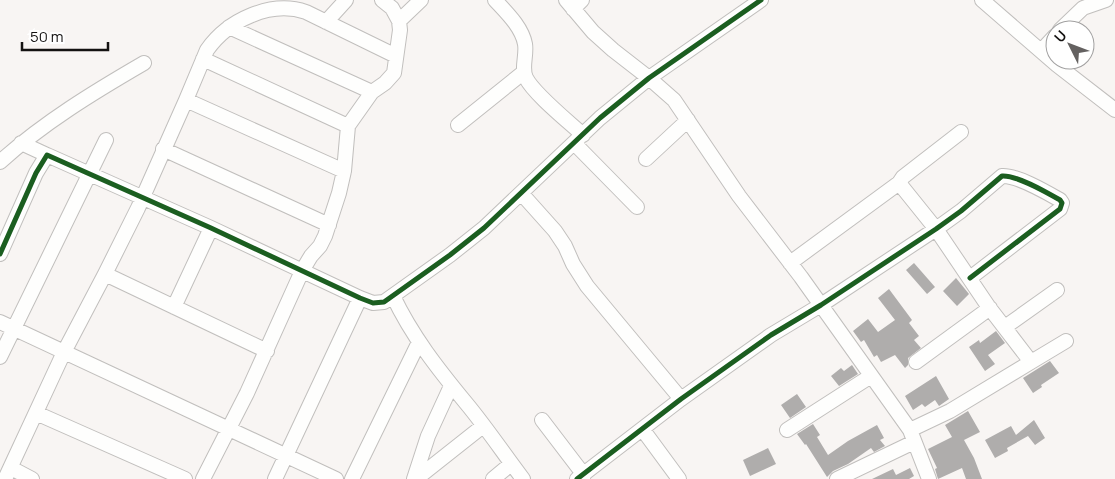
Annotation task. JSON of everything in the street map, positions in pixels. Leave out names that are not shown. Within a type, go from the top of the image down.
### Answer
[{"type":"street","points":[[326,22],[346,0]]},
{"type":"street","points":[[203,479],[266,351],[302,271],[320,246],[329,225],[344,171],[348,126],[372,92],[385,83],[394,73],[400,30],[399,21],[392,8],[382,0]]},
{"type":"street","points":[[399,21],[422,0]]},
{"type":"street","points":[[495,0],[509,15],[525,43],[524,72],[526,79],[637,207]]},
{"type":"street","points":[[982,0],[1041,51],[1115,110]]},
{"type":"street","points":[[1070,20],[1083,8],[1106,0]]},
{"type":"street","points":[[21,143],[211,228],[360,298],[373,302],[384,302],[468,242],[600,118],[649,78],[757,1]]},
{"type":"street","points":[[574,3],[593,32],[674,100],[739,196],[821,305],[912,436],[930,479]]},
{"type":"street","points":[[32,479],[8,473],[64,352],[143,197],[211,43],[229,27],[259,11],[295,7],[396,56]]},
{"type":"street","points":[[229,27],[372,92]]},
{"type":"street","points":[[1041,51],[1045,47]]},
{"type":"street","points":[[203,59],[348,126]]},
{"type":"street","points":[[0,162],[21,143],[87,98],[144,63]]},
{"type":"street","points":[[458,126],[524,72]]},
{"type":"street","points":[[186,100],[344,171]]},
{"type":"street","points":[[646,159],[688,120]]},
{"type":"street","points":[[790,263],[899,183],[903,177],[961,132]]},
{"type":"street","points":[[0,357],[106,140]]},
{"type":"street","points":[[163,149],[329,225]]},
{"type":"street","points":[[0,254],[46,155]]},
{"type":"street","points":[[542,420],[580,477],[681,399],[771,336],[961,212],[1002,176],[1020,181],[1060,200],[1062,203],[1060,209],[970,278]]},
{"type":"street","points":[[899,183],[936,229],[990,308],[1032,362]]},
{"type":"street","points":[[522,193],[556,231],[587,286],[681,399]]},
{"type":"street","points":[[174,307],[211,228]]},
{"type":"street","points":[[105,274],[266,351]]},
{"type":"street","points":[[1005,327],[1057,290]]},
{"type":"street","points":[[392,296],[418,342],[523,479]]},
{"type":"street","points":[[275,479],[360,298]]},
{"type":"street","points":[[916,362],[990,308]]},
{"type":"street","points":[[0,322],[336,479]]},
{"type":"street","points":[[837,479],[912,436],[1066,341]]},
{"type":"street","points":[[352,479],[418,342]]},
{"type":"street","points":[[787,430],[871,376]]},
{"type":"street","points":[[415,479],[428,436],[451,386]]},
{"type":"street","points":[[36,413],[185,479]]},
{"type":"street","points":[[415,479],[483,426]]},
{"type":"street","points":[[642,430],[679,479]]},
{"type":"street","points":[[493,479],[511,464]]},
{"type":"building","points":[[914,263],[935,287],[927,294],[906,270]]},
{"type":"building","points":[[956,278],[969,294],[957,306],[943,291]]},
{"type":"building","points":[[889,289],[912,320],[909,323],[919,336],[914,340],[921,348],[908,358],[908,365],[905,368],[895,355],[881,362],[877,355],[874,357],[864,340],[861,342],[853,331],[868,319],[878,332],[895,320],[878,298]]},
{"type":"building","points":[[996,331],[1005,343],[988,355],[995,364],[985,371],[969,347],[979,340],[980,343]]},
{"type":"building","points":[[1050,361],[1059,373],[1033,393],[1023,378]]},
{"type":"building","points":[[852,365],[858,374],[839,386],[831,376],[841,368],[844,371]]},
{"type":"building","points":[[936,376],[949,399],[939,406],[935,400],[925,407],[922,404],[913,410],[905,396]]},
{"type":"building","points":[[797,394],[806,407],[790,418],[781,405]]},
{"type":"building","points":[[968,411],[980,432],[964,440],[974,458],[982,479],[966,479],[962,468],[938,479],[935,469],[937,468],[928,449],[952,437],[945,425]]},
{"type":"building","points":[[1034,420],[1045,438],[1035,445],[1028,436],[1007,448],[1008,451],[995,458],[985,440],[1011,426],[1016,435]]},
{"type":"building","points":[[813,424],[820,435],[817,437],[828,455],[877,425],[884,438],[880,440],[885,446],[874,452],[871,448],[848,464],[833,471],[827,477],[806,444],[797,434]]},
{"type":"building","points":[[768,448],[776,464],[750,476],[743,460]]},
{"type":"building","points":[[910,468],[914,476],[909,479],[872,479],[893,469],[896,475]]},
{"type":"cycle path","points":[[0,254],[36,173],[47,155],[211,228],[360,298],[373,303],[384,302],[484,228],[600,118],[649,78],[761,0]]},
{"type":"cycle path","points":[[577,479],[681,399],[771,335],[821,305],[936,229],[961,211],[1002,176],[1023,181],[1060,200],[1062,203],[1060,209],[970,278]]}]
